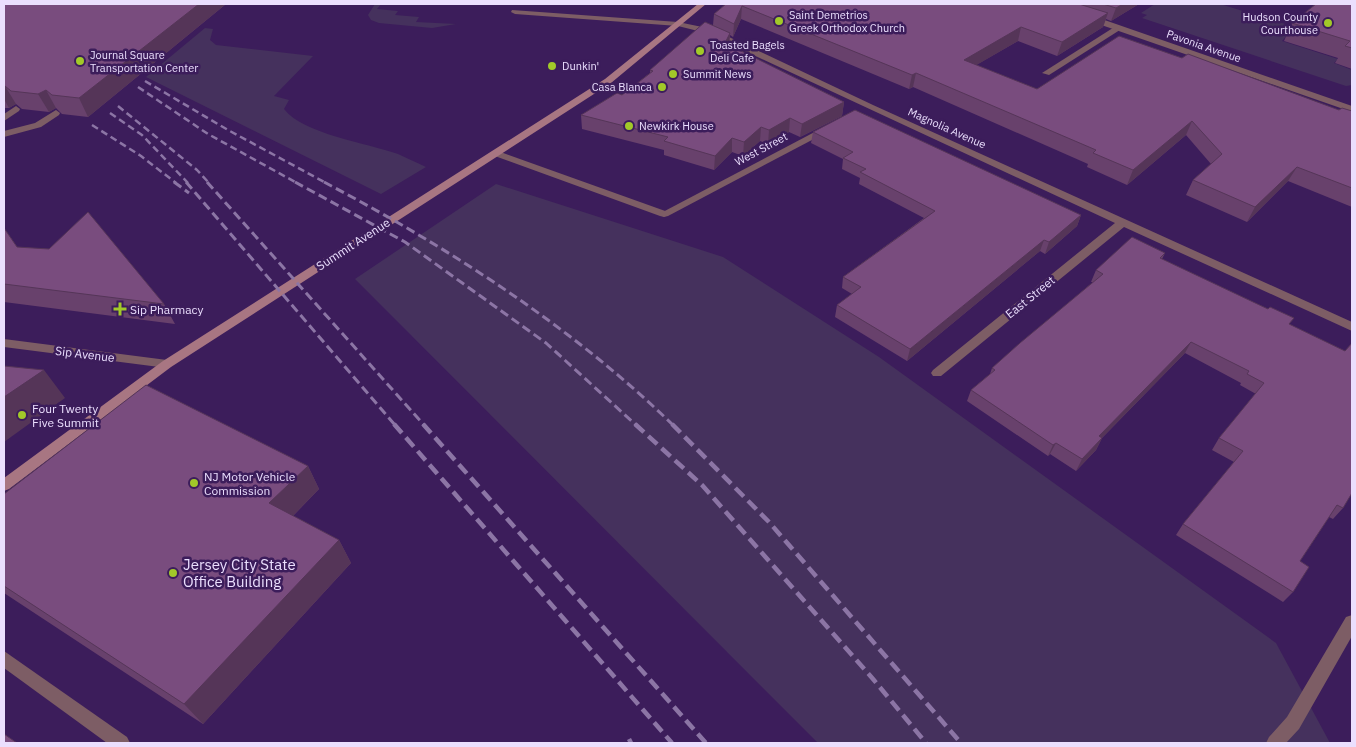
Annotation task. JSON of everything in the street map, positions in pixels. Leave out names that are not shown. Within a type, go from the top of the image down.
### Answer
[{"type":"main road","name":"Summit Avenue","points":[[4,485],[167,364],[608,81],[702,4]]},
{"type":"street","name":"Magnolia Avenue","points":[[515,12],[678,24],[709,31],[870,107],[1352,327]]},
{"type":"street","name":"Pavonia Avenue","points":[[1083,16],[1352,109]]},
{"type":"street","points":[[1046,73],[1119,28]]},
{"type":"street","points":[[857,113],[870,107]]},
{"type":"street","points":[[4,118],[16,109]]},
{"type":"street","points":[[4,134],[38,125],[56,113]]},
{"type":"street","name":"West Street","points":[[495,153],[664,214],[832,127]]},
{"type":"street","name":"East Street","points":[[937,373],[1123,222]]},
{"type":"street","name":"Sip Avenue","points":[[4,344],[167,364]]},
{"type":"street","points":[[1275,743],[1293,723],[1352,622]]},
{"type":"street","points":[[4,659],[121,743]]},
{"type":"shaded area","points":[[375,4],[381,4],[377,9],[398,11],[395,15],[419,17],[416,22],[456,24],[432,28],[379,23],[371,20],[368,15]]},
{"type":"shaded area","points":[[1155,4],[1220,4],[1295,27],[1282,41],[1338,59],[1334,63],[1352,70],[1352,85],[1346,86],[1142,18],[1147,15],[1141,13]]},
{"type":"shaded area","points":[[205,28],[213,29],[210,40],[216,45],[313,56],[274,96],[289,100],[284,109],[293,118],[320,131],[398,154],[426,167],[381,194],[146,77]]},
{"type":"shaded area","points":[[496,184],[723,257],[879,357],[1276,643],[1330,743],[818,743],[355,279]]},
{"type":"building","name":"Journal Square Transportation Center","points":[[4,4],[199,4],[79,98],[52,95],[46,90],[38,94],[11,91],[4,87]]},
{"type":"building","points":[[726,4],[1079,4],[1108,13],[1062,42],[1021,27],[964,60],[1037,89],[1119,36],[1182,58],[1188,54],[1339,110],[1342,108],[1352,111],[1352,188],[1297,167],[1255,207],[1193,180],[1222,154],[1192,121],[1133,170],[1093,153],[1096,150],[916,73],[912,75],[742,6],[734,24],[714,14]]},
{"type":"building","points":[[1103,4],[1123,4],[1116,8]]},
{"type":"building","points":[[1316,4],[1352,4],[1352,48],[1345,46],[1350,41],[1292,23]]},
{"type":"building","points":[[705,22],[730,33],[725,43],[844,102],[802,124],[790,118],[769,130],[761,127],[744,142],[732,138],[715,156],[664,141],[668,137],[581,115],[617,93],[622,95],[653,71],[650,70]]},
{"type":"building","points":[[855,110],[1081,215],[1049,242],[1044,240],[910,349],[837,305],[861,287],[843,277],[935,211],[860,172],[866,169],[843,158],[853,152],[813,132]]},
{"type":"building","points":[[88,212],[164,304],[4,284],[4,228],[17,247],[49,249]]},
{"type":"building","points":[[1132,237],[1165,253],[1160,258],[1268,309],[1270,307],[1294,318],[1289,324],[1345,351],[1352,343],[1352,493],[1343,508],[1337,505],[1300,561],[1309,567],[1293,592],[1183,524],[1243,451],[1219,438],[1264,383],[1247,374],[1249,371],[1191,342],[1099,436],[1102,438],[1082,459],[1056,443],[1053,445],[971,390],[995,370],[992,368],[1020,343],[1103,274],[1096,270]]},
{"type":"building","points":[[4,366],[44,370],[4,397]]},
{"type":"building","name":"Jersey City State Office Building","points":[[146,385],[308,466],[269,503],[339,540],[184,704],[4,586],[4,494]]},
{"type":"building","points":[[4,734],[17,743],[4,743]]},
{"type":"railway","points":[[145,81],[228,130],[326,183]]},
{"type":"railway","points":[[138,87],[208,134],[297,183]]},
{"type":"railway","points":[[118,106],[197,170],[209,183]]},
{"type":"railway","points":[[110,113],[142,135],[188,183]]},
{"type":"railway","points":[[92,125],[141,156],[176,183]]},
{"type":"railway","points":[[174,182],[189,193]]},
{"type":"railway","points":[[186,182],[395,425]]},
{"type":"railway","points":[[207,182],[424,425]]},
{"type":"railway","points":[[295,182],[405,242],[546,343],[636,425]]},
{"type":"railway","points":[[324,182],[417,234],[507,291],[593,355],[673,425]]},
{"type":"railway","points":[[394,424],[672,743]]},
{"type":"railway","points":[[423,424],[706,743]]},
{"type":"railway","points":[[635,424],[702,485],[873,679],[926,743]]},
{"type":"railway","points":[[673,425],[769,522],[961,743]]},
{"type":"railway","points":[[629,739],[631,743]]},
{"type":"place","name":"Saint Demetrios Greek Orthodox Church","points":[[779,21]]},
{"type":"place","name":"Hudson County Courthouse","points":[[1328,23]]},
{"type":"place","name":"Toasted Bagels Deli Cafe","points":[[700,51]]},
{"type":"place","name":"Journal Square Transportation Center","points":[[80,61]]},
{"type":"place","name":"Dunkin'","points":[[552,66]]},
{"type":"place","name":"Summit News","points":[[673,74]]},
{"type":"place","name":"Casa Blanca","points":[[662,87]]},
{"type":"place","name":"Newkirk House","points":[[629,126]]},
{"type":"place","name":"Sip Pharmacy","points":[[120,309]]},
{"type":"place","name":"Four Twenty Five Summit","points":[[22,415]]},
{"type":"place","name":"NJ Motor Vehicle Commission","points":[[194,483]]},
{"type":"place","name":"Jersey City State Office Building","points":[[173,573]]}]
